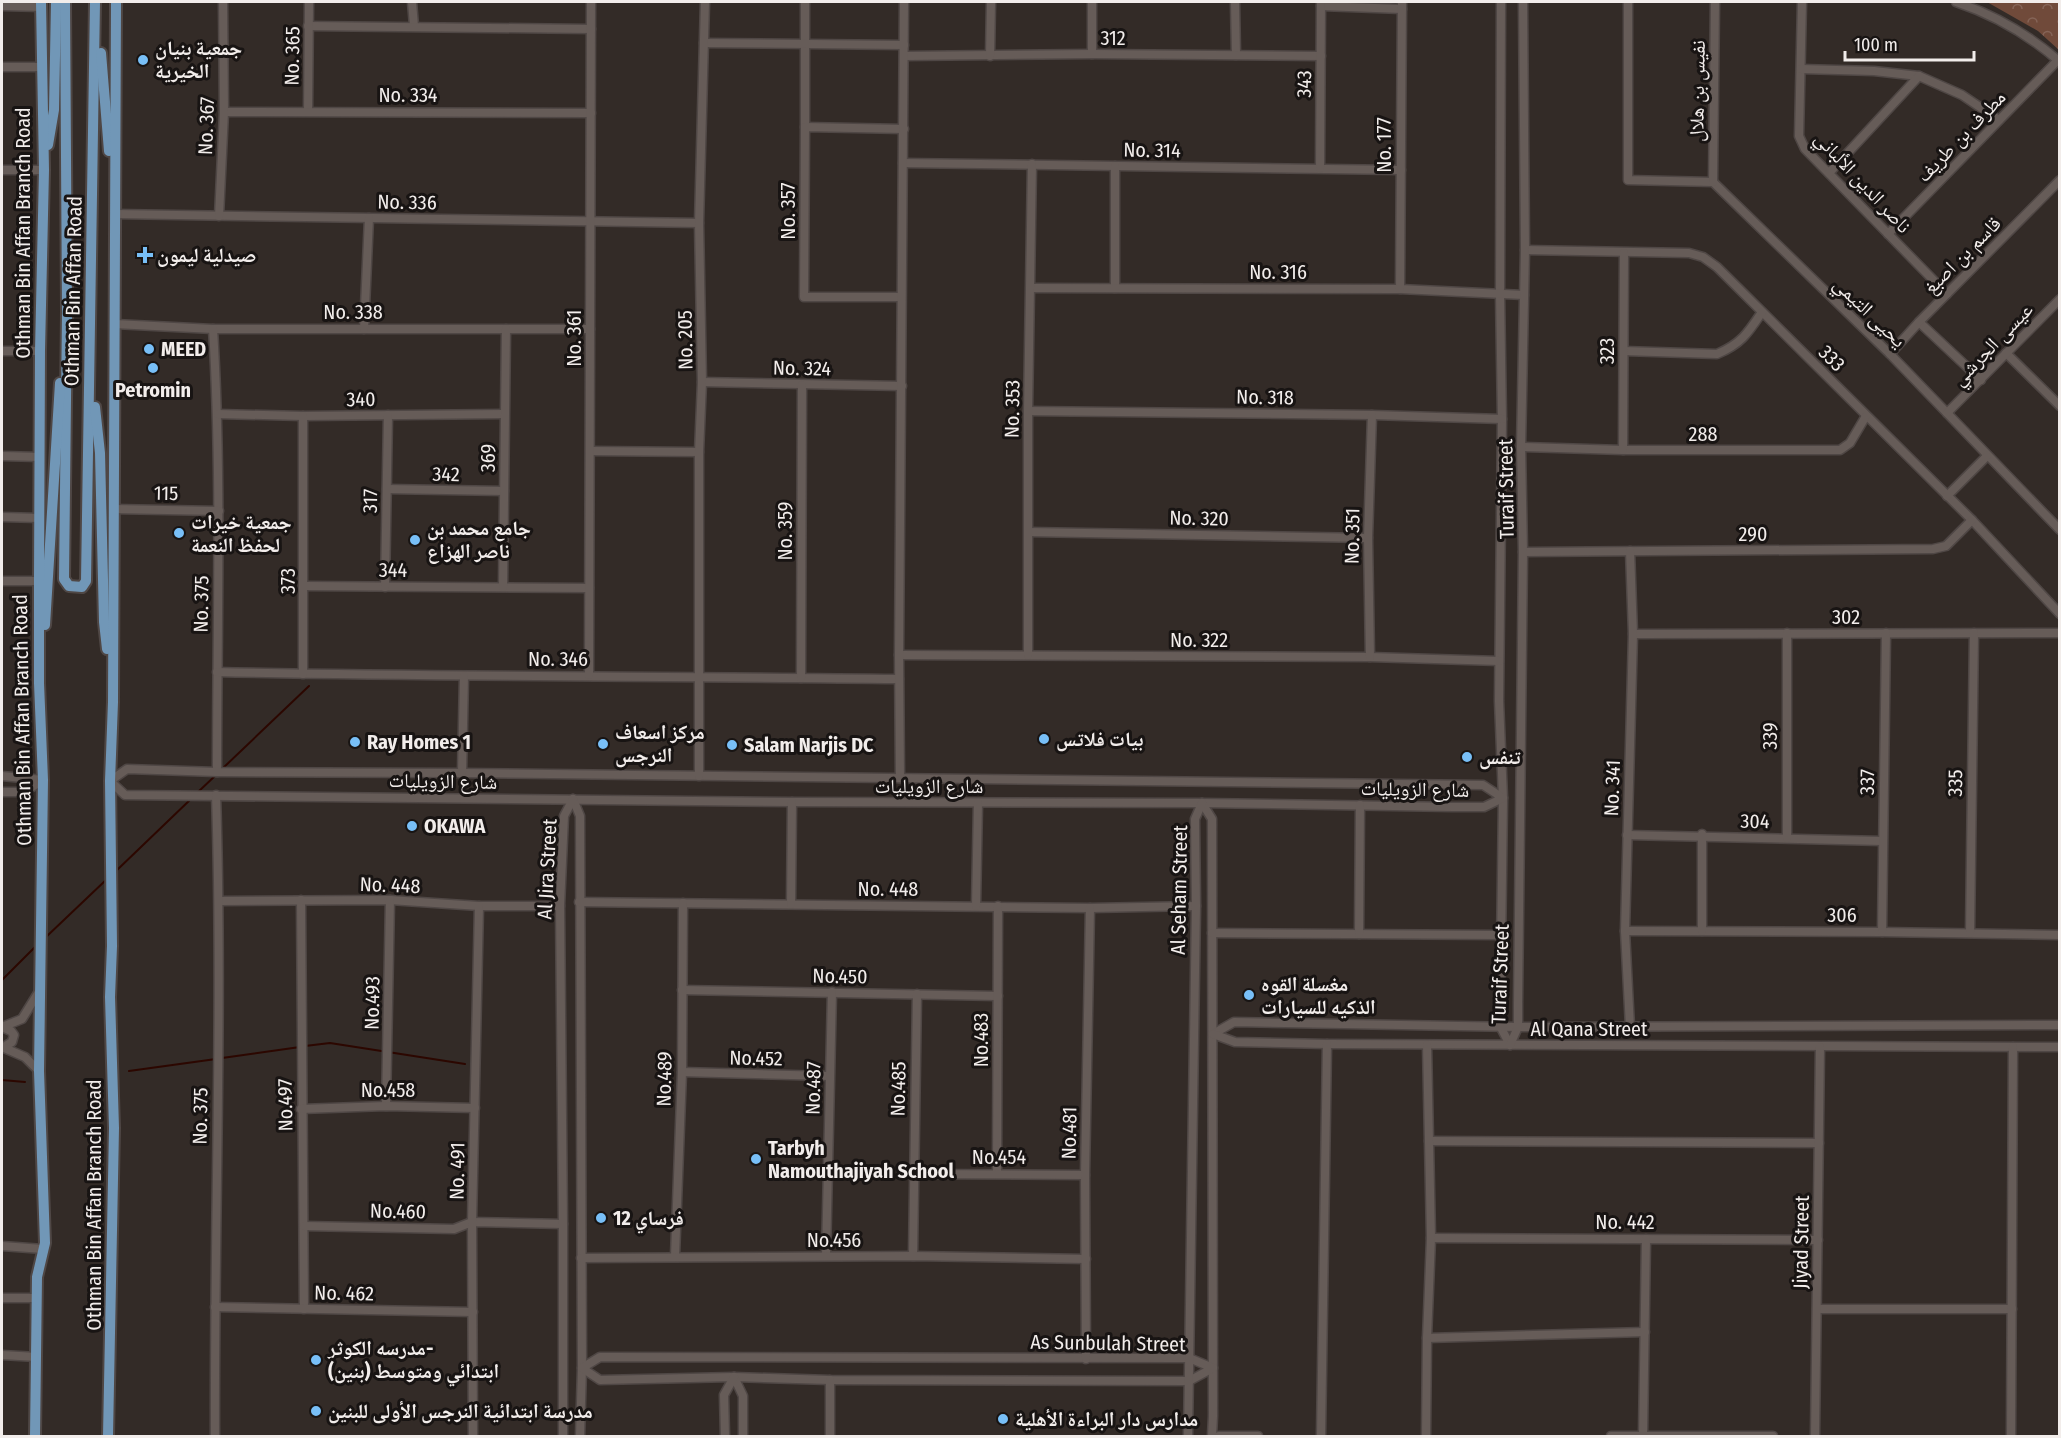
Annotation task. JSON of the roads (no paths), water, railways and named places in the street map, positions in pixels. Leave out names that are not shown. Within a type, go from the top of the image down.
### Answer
[{"type":"main road","points":[[44,170],[54,110],[56,2]]},
{"type":"main road","name":"Othman Bin Affan Road","points":[[65,2],[67,311],[64,579],[69,586],[75,588],[82,587],[86,580],[96,2]]},
{"type":"main road","points":[[96,2],[115,214]]},
{"type":"main road","name":"Othman Bin Affan Branch Road","points":[[108,1437],[114,1139],[110,997],[112,946],[110,781],[113,702],[116,2]]},
{"type":"main road","name":"Othman Bin Affan Branch Road","points":[[35,1437],[38,1277],[44,1249],[39,1071],[43,780],[39,682],[40,351],[44,170],[41,4]]},
{"type":"main road","points":[[39,682],[48,596],[58,398],[67,311]]},
{"type":"main road","points":[[90,369],[100,453],[104,622],[113,702]]},
{"type":"street","name":"No. 367","points":[[219,216],[224,112],[223,2]]},
{"type":"street","name":"No. 365","points":[[308,111],[309,2]]},
{"type":"street","points":[[412,2],[414,26]]},
{"type":"street","name":"No. 361","points":[[589,675],[591,2]]},
{"type":"street","name":"No. 205","points":[[699,776],[699,452],[702,382],[699,223],[705,2]]},
{"type":"street","points":[[805,2],[805,127],[904,129]]},
{"type":"street","points":[[900,778],[898,655],[904,2]]},
{"type":"street","points":[[990,56],[991,2]]},
{"type":"street","points":[[1092,2],[1092,54]]},
{"type":"street","points":[[1235,2],[1236,55]]},
{"type":"street","name":"Turaif Street","points":[[1502,2],[1500,294],[1502,419],[1499,661],[1503,798],[1500,1026],[1510,1045]]},
{"type":"street","name":"Turaif Street","points":[[1510,1045],[1518,1027],[1523,552],[1521,447],[1525,250],[1522,2]]},
{"type":"street","points":[[1628,2],[1628,180],[1713,182]]},
{"type":"street","name":"نفيس بن هلال","points":[[1713,182],[1715,2]]},
{"type":"street","name":"ناصر الدين الألباني","points":[[1802,2],[1799,136],[1806,149],[1947,294]]},
{"type":"street","points":[[1956,2],[1985,12],[2024,33],[2059,61]]},
{"type":"street","points":[[2,6],[41,4]]},
{"type":"street","points":[[1321,4],[1402,5]]},
{"type":"street","name":"343","points":[[1320,168],[1321,4]]},
{"type":"street","name":"No. 177","points":[[1400,289],[1402,5]]},
{"type":"street","points":[[308,26],[591,29]]},
{"type":"street","points":[[704,43],[904,45]]},
{"type":"street","name":"312","points":[[904,56],[1092,54],[1321,56]]},
{"type":"street","name":"مطرف بن طريف","points":[[1888,234],[2059,61]]},
{"type":"street","points":[[2,67],[41,67]]},
{"type":"street","points":[[1801,69],[1874,71],[1919,76],[1962,95],[1999,120]]},
{"type":"street","points":[[1829,172],[1919,76]]},
{"type":"street","name":"No. 334","points":[[224,112],[591,113]]},
{"type":"street","name":"No. 357","points":[[805,127],[804,297],[902,297]]},
{"type":"street","name":"No. 314","points":[[903,163],[1401,170]]},
{"type":"street","name":"No. 353","points":[[1028,655],[1028,411],[1032,164]]},
{"type":"street","points":[[1115,166],[1115,288]]},
{"type":"street","points":[[2,170],[44,170]]},
{"type":"street","name":"قاسم بن اصبغ","points":[[1890,354],[2060,180]]},
{"type":"street","name":"يحيى التيمي","points":[[1713,182],[1890,354],[2060,530]]},
{"type":"street","name":"No. 336","points":[[115,214],[699,223]]},
{"type":"street","points":[[364,329],[369,218]]},
{"type":"street","name":"333","points":[[1525,250],[1689,253],[1703,257],[1717,267],[1972,520],[2060,614]]},
{"type":"street","name":"323","points":[[1623,450],[1624,253]]},
{"type":"street","name":"No. 316","points":[[1031,288],[1400,289],[1524,295]]},
{"type":"street","name":"عيسى الجرشي","points":[[1947,413],[2060,299]]},
{"type":"street","points":[[1624,351],[1717,354],[1731,348],[1745,337],[1762,312]]},
{"type":"street","points":[[1919,322],[1981,380]]},
{"type":"street","name":"No. 338","points":[[115,324],[213,329],[590,329]]},
{"type":"street","name":"No. 375","points":[[213,329],[218,414],[219,511],[217,772]]},
{"type":"street","name":"369","points":[[503,586],[506,329]]},
{"type":"street","points":[[2,351],[40,351]]},
{"type":"street","points":[[2006,353],[2060,406]]},
{"type":"street","name":"No. 324","points":[[702,382],[902,386]]},
{"type":"street","name":"No. 359","points":[[801,678],[802,385]]},
{"type":"street","name":"No. 318","points":[[1028,411],[1372,415],[1502,419]]},
{"type":"street","name":"340","points":[[218,414],[303,416],[504,414]]},
{"type":"street","name":"317","points":[[385,587],[388,415]]},
{"type":"street","name":"No. 351","points":[[1370,657],[1368,538],[1372,415]]},
{"type":"street","name":"373","points":[[303,416],[305,586],[303,674]]},
{"type":"street","name":"288","points":[[1521,447],[1623,450],[1840,450],[1850,443],[1866,416]]},
{"type":"street","points":[[591,451],[699,452]]},
{"type":"street","points":[[2,456],[40,457]]},
{"type":"street","points":[[1947,496],[1987,456]]},
{"type":"street","name":"342","points":[[387,489],[504,491]]},
{"type":"street","name":"115","points":[[113,509],[219,511]]},
{"type":"street","points":[[2,518],[39,518]]},
{"type":"street","name":"290","points":[[1523,552],[1933,549],[1946,546],[1972,520]]},
{"type":"street","name":"No. 320","points":[[1029,532],[1368,538]]},
{"type":"street","name":"No. 341","points":[[1630,551],[1633,634],[1625,931],[1630,1027]]},
{"type":"street","points":[[2,581],[39,581]]},
{"type":"street","name":"344","points":[[305,586],[589,588]]},
{"type":"street","name":"339","points":[[1787,633],[1787,838]]},
{"type":"street","name":"337","points":[[1882,932],[1886,633]]},
{"type":"street","name":"335","points":[[1970,933],[1974,633]]},
{"type":"street","name":"302","points":[[1633,634],[2060,633]]},
{"type":"street","name":"No. 322","points":[[898,655],[1370,657],[1499,661]]},
{"type":"street","name":"No. 346","points":[[217,672],[898,679]]},
{"type":"street","points":[[462,773],[464,676]]},
{"type":"street","name":"شارع الزويليات","points":[[127,769],[217,772],[1483,785],[1503,798],[1484,807],[1202,802],[792,802],[125,795],[110,781],[127,769]]},
{"type":"street","points":[[2,776],[43,780]]},
{"type":"street","points":[[2,792],[24,792],[43,780]]},
{"type":"street","name":"No. 375","points":[[215,1437],[219,901],[216,795]]},
{"type":"street","name":"Al Jira Street","points":[[573,799],[580,816],[582,1368],[580,1437]]},
{"type":"street","name":"Al Jira Street","points":[[563,1437],[560,906],[564,816],[573,799]]},
{"type":"street","points":[[791,904],[792,802]]},
{"type":"street","name":"Al Seham Street","points":[[1188,1437],[1196,906],[1195,819],[1202,802]]},
{"type":"street","name":"Al Seham Street","points":[[1202,802],[1212,819],[1212,1437]]},
{"type":"street","points":[[976,906],[978,803]]},
{"type":"street","points":[[1359,934],[1360,805]]},
{"type":"street","name":"304","points":[[1627,835],[1882,840]]},
{"type":"street","points":[[1702,836],[1702,931]]},
{"type":"street","name":"No.497","points":[[301,900],[304,1309]]},
{"type":"street","name":"No. 448","points":[[219,901],[390,900],[479,906],[560,906]]},
{"type":"street","name":"No.493","points":[[386,1106],[390,900]]},
{"type":"street","name":"No. 448","points":[[579,902],[1090,908],[1196,906]]},
{"type":"street","name":"No.489","points":[[675,1256],[682,1072],[683,903]]},
{"type":"street","name":"No. 491","points":[[473,1437],[472,1221],[479,906]]},
{"type":"street","name":"No.483","points":[[997,1173],[998,906]]},
{"type":"street","name":"No.481","points":[[1086,1359],[1085,1175],[1090,908]]},
{"type":"street","name":"306","points":[[1625,931],[2060,935]]},
{"type":"street","points":[[1212,933],[1500,935]]},
{"type":"street","points":[[2,1027],[22,1019],[40,990]]},
{"type":"street","name":"No.450","points":[[682,990],[998,996]]},
{"type":"street","name":"No.487","points":[[826,1257],[832,992]]},
{"type":"street","name":"No.485","points":[[913,1256],[917,994]]},
{"type":"street","name":"Al Qana Street","points":[[1213,1034],[1234,1022],[1518,1027],[2060,1025]]},
{"type":"street","points":[[2,1027],[14,1035],[12,1042],[3,1047]]},
{"type":"street","name":"Al Qana Street","points":[[1213,1034],[1235,1042],[1327,1044],[2060,1047]]},
{"type":"street","points":[[1322,1437],[1327,1044]]},
{"type":"street","points":[[1426,1437],[1431,1238],[1427,1045]]},
{"type":"street","points":[[3,1047],[25,1057],[39,1071]]},
{"type":"street","name":"Jiyad Street","points":[[1815,1437],[1820,1047]]},
{"type":"street","points":[[2011,1437],[2013,1047]]},
{"type":"street","name":"No.452","points":[[682,1072],[829,1076]]},
{"type":"street","name":"No.458","points":[[301,1109],[386,1106],[475,1108]]},
{"type":"street","points":[[1429,1141],[1819,1143]]},
{"type":"street","name":"No.454","points":[[913,1174],[1085,1175]]},
{"type":"street","name":"No.460","points":[[304,1226],[454,1229],[472,1221],[563,1224]]},
{"type":"street","name":"No. 442","points":[[1431,1238],[1818,1240]]},
{"type":"street","points":[[1643,1435],[1646,1239]]},
{"type":"street","points":[[2,1246],[44,1249]]},
{"type":"street","name":"No.456","points":[[581,1258],[913,1256],[1086,1259]]},
{"type":"street","points":[[2,1298],[37,1298]]},
{"type":"street","name":"No. 462","points":[[215,1307],[473,1312]]},
{"type":"street","points":[[1816,1309],[2012,1309]]},
{"type":"street","points":[[1427,1338],[1645,1332]]},
{"type":"street","points":[[2,1355],[37,1357]]},
{"type":"street","name":"As Sunbulah Street","points":[[600,1357],[1189,1358],[1213,1368],[1189,1381],[830,1380],[734,1377],[600,1380],[582,1368],[600,1357]]},
{"type":"street","points":[[725,1437],[724,1395],[734,1377]]},
{"type":"street","points":[[734,1377],[743,1396],[743,1437]]},
{"type":"street","points":[[830,1380],[830,1437]]},
{"type":"street","points":[[1611,1437],[1643,1435],[1773,1437]]},
{"type":"street","points":[[1220,1437],[1258,1437]]},
{"type":"waterway","points":[[222,769],[309,686]]},
{"type":"waterway","points":[[198,792],[216,775]]},
{"type":"waterway","points":[[116,871],[192,798]]},
{"type":"waterway","points":[[46,937],[107,879]]},
{"type":"waterway","points":[[2,980],[37,945]]},
{"type":"waterway","points":[[305,1046],[330,1043],[465,1064]]},
{"type":"waterway","points":[[222,1058],[300,1047]]},
{"type":"waterway","points":[[129,1071],[216,1059]]},
{"type":"waterway","points":[[2,1080],[25,1082]]},
{"type":"place","name":"جمعية بنيان الخيرية","points":[[143,60]]},
{"type":"place","name":"صيدلية ليمون","points":[[145,255]]},
{"type":"place","name":"MEED","points":[[149,349]]},
{"type":"place","name":"Petromin","points":[[153,368]]},
{"type":"place","name":"جمعية خيرات لحفظ النعمة","points":[[179,533]]},
{"type":"place","name":"جامع محمد بن ناصر الهزاع","points":[[415,540]]},
{"type":"place","name":"بيات فلاتس","points":[[1044,739]]},
{"type":"place","name":"Ray Homes 1","points":[[355,742]]},
{"type":"place","name":"مركز اسعاف النرجس","points":[[603,744]]},
{"type":"place","name":"Salam Narjis DC","points":[[732,745]]},
{"type":"place","name":"تنفس","points":[[1467,757]]},
{"type":"place","name":"OKAWA","points":[[412,826]]},
{"type":"place","name":"مغسلة القوه الذكيه للسيارات","points":[[1249,995]]},
{"type":"place","name":"Tarbyh Namouthajiyah School","points":[[756,1159]]},
{"type":"place","name":"فرساي 12","points":[[601,1218]]},
{"type":"place","name":"مدرسه الكوثر- ابتدائي ومتوسط (بنين)","points":[[316,1360]]},
{"type":"place","name":"مدرسة ابتدائية النرجس الأولى للبنين","points":[[316,1411]]},
{"type":"place","name":"مدارس دار البراءة الأهلية","points":[[1003,1419]]}]
